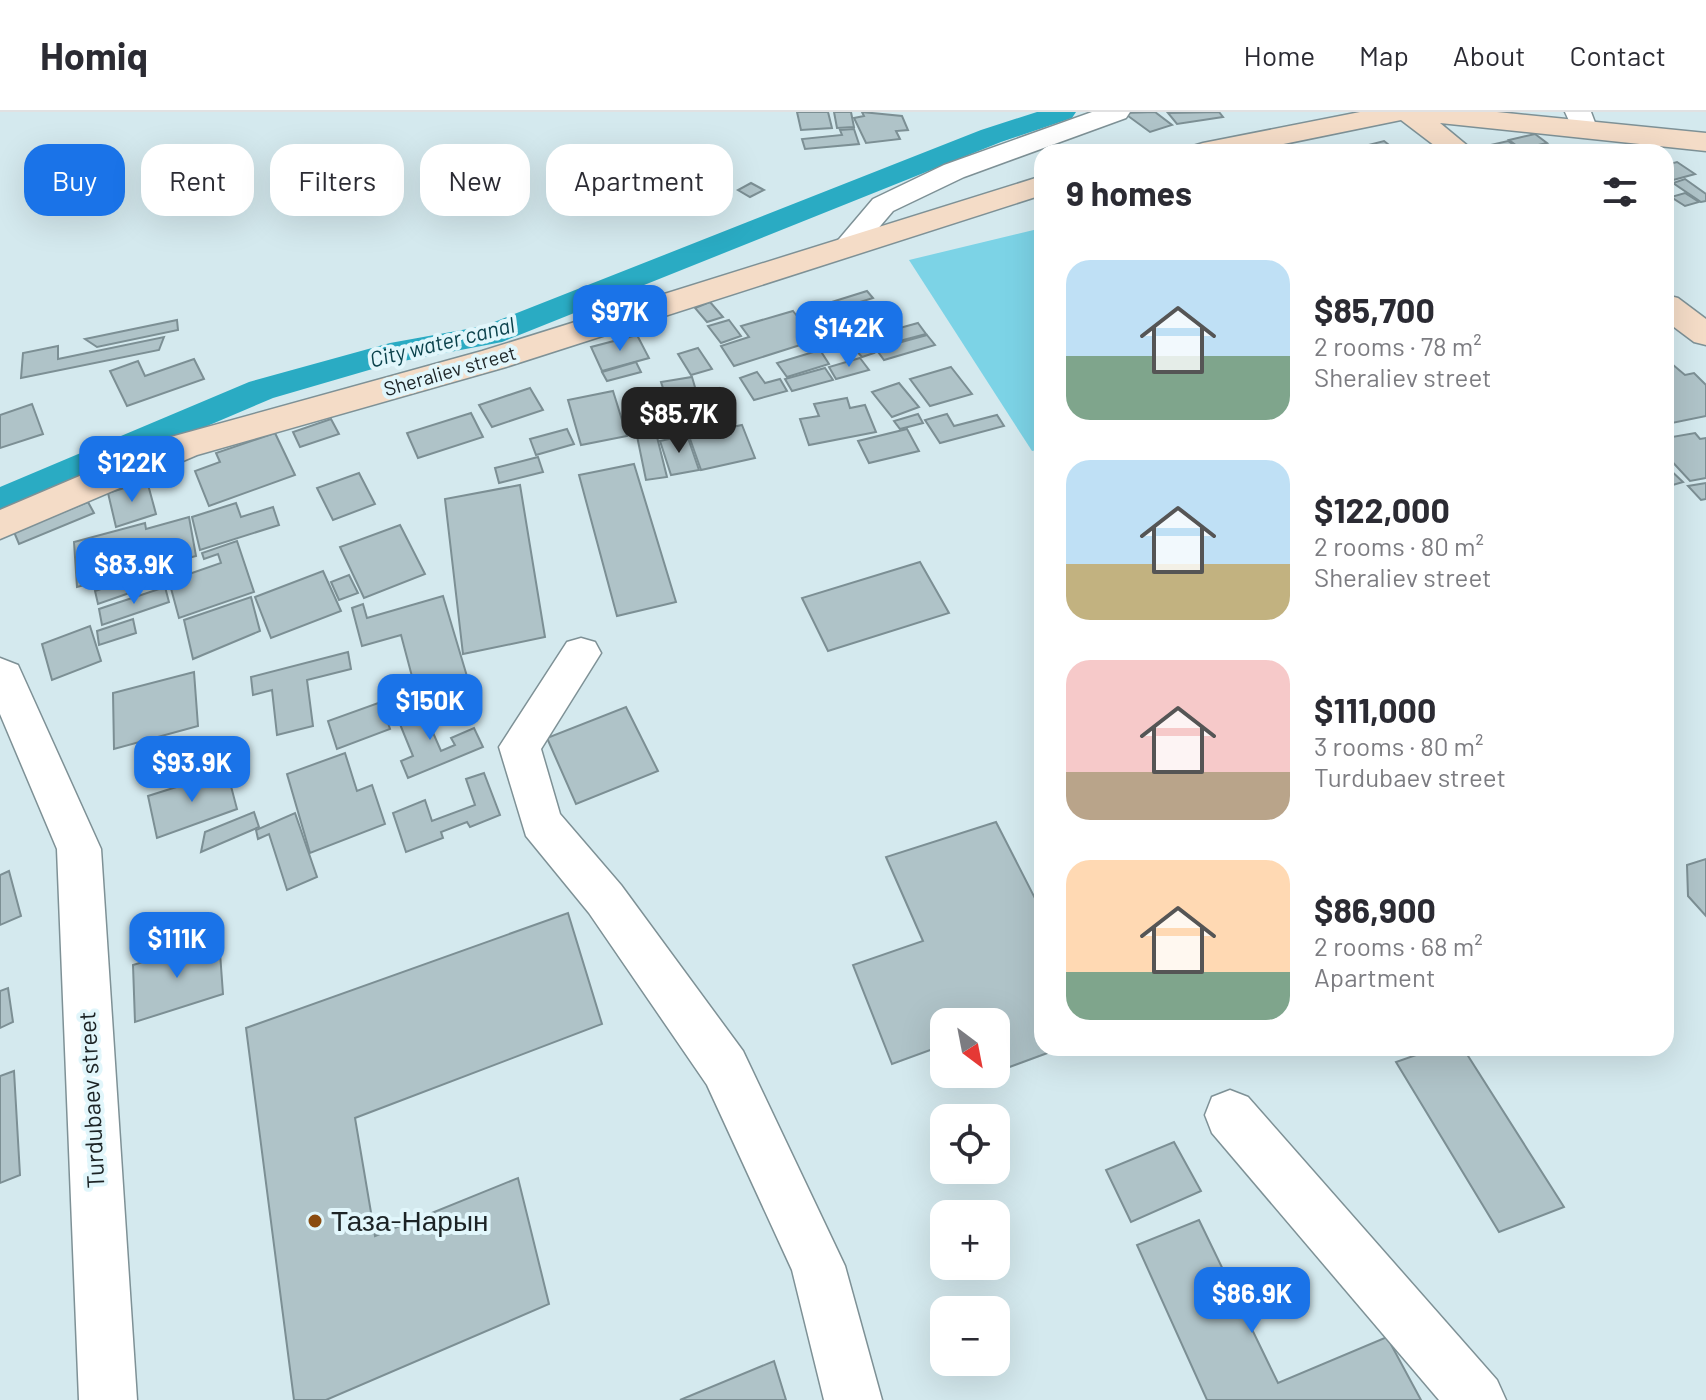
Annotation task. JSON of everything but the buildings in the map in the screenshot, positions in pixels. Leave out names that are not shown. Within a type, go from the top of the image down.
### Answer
[{"type":"street","points":[[849,245],[883,205],[954,171],[1117,112]]},
{"type":"street","points":[[1243,144],[1401,112]]},
{"type":"street","points":[[1408,112],[1450,144]]},
{"type":"street","points":[[1417,112],[1581,120],[1706,142]]},
{"type":"street","name":"Sheraliev street","points":[[0,525],[184,446],[494,359],[1034,187]]},
{"type":"street","points":[[1674,311],[1706,335]]},
{"type":"street","points":[[581,653],[520,747],[541,823],[605,899],[725,1068],[818,1266],[853,1400]]},
{"type":"street","name":"Turdubaev street","points":[[0,674],[4,676],[79,849],[108,1400]]},
{"type":"street","points":[[1230,1115],[1477,1400]]},
{"type":"shaded area","points":[[1034,230],[1034,451],[1032,451],[909,260]]},
{"type":"waterway","name":"City water canal","points":[[0,501],[261,390],[390,353],[491,335],[991,136],[1063,112]]},
{"type":"place","name":"Таза-Нарын","points":[[315,1221]]}]
